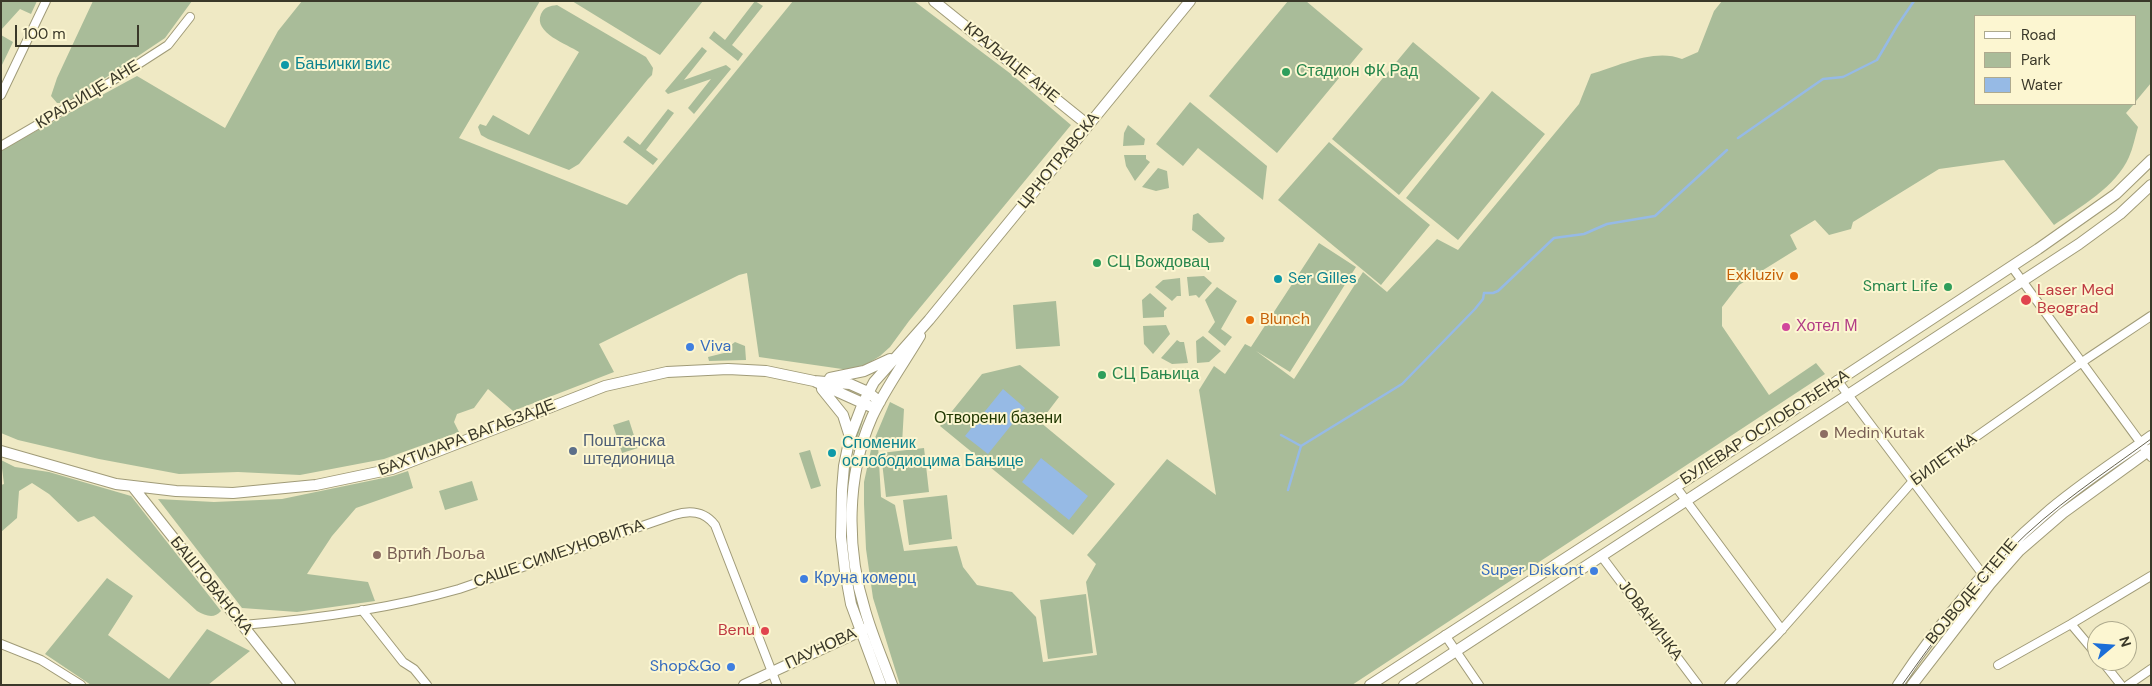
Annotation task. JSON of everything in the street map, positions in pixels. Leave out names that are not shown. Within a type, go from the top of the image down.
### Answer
[{"type":"main road","name":"КРАЉИЦЕ АНЕ","points":[[934,1],[1088,126]]},
{"type":"main road","name":"ЦРНОТРАВСКА","points":[[880,685],[860,631],[847,587],[841,537],[843,476],[850,437],[863,402],[868,392],[897,355],[929,320],[1190,1]]},
{"type":"main road","name":"БУЛЕВАР ОСЛОБОЂЕЊА","points":[[1370,685],[2012,266],[2110,199],[2148,166]]},
{"type":"main road","name":"БУЛЕВАР ОСЛОБОЂЕЊА","points":[[1404,685],[2090,237],[2120,214],[2151,185]]},
{"type":"main road","name":"ЦРНОТРАВСКА","points":[[892,685],[862,599],[852,533],[852,504],[857,460],[878,406],[929,320]]},
{"type":"main road","points":[[814,381],[864,371],[881,365],[897,355]]},
{"type":"main road","name":"БАХТИЈАРА ВАГАБЗАДЕ","points":[[1,451],[93,479],[133,487],[191,492],[233,493],[316,485],[392,469],[605,386],[667,372],[728,369],[766,371],[814,381],[850,384],[868,392],[878,406]]},
{"type":"main road","points":[[814,381],[830,396],[843,415],[850,437]]},
{"type":"main road","name":"БАХТИЈАРА ВАГАБЗАДЕ","points":[[814,381],[863,402],[878,406]]},
{"type":"main road","name":"ВОЈВОДЕ СТЕПЕ","points":[[1912,685],[1990,584],[2019,552],[2063,513],[2147,450],[2151,436]]},
{"type":"main road","name":"ВОЈВОДЕ СТЕПЕ","points":[[1898,685],[1982,575],[2008,547],[2044,514],[2084,483],[2147,450]]},
{"type":"main road","name":"БАШТОВАНСКА","points":[[133,487],[290,685]]},
{"type":"main road","name":"ПАУНОВА","points":[[744,685],[870,626]]},
{"type":"street","points":[[1,95],[46,1]]},
{"type":"street","name":"КРАЉИЦЕ АНЕ","points":[[1,146],[109,83],[168,45],[190,17]]},
{"type":"street","points":[[2012,266],[2147,450]]},
{"type":"street","name":"БИЛЕЋКА","points":[[1729,685],[1782,630],[1913,482],[2081,362],[2151,316]]},
{"type":"street","points":[[1837,380],[1990,584]]},
{"type":"street","points":[[1676,487],[1782,630]]},
{"type":"street","name":"САШЕ СИМЕУНОВИЋА","points":[[243,625],[288,622],[362,610],[402,603],[458,589],[674,515],[692,512],[704,515],[715,525],[777,685]]},
{"type":"street","name":"ЈОВАНИЧКА","points":[[1602,557],[1698,685]]},
{"type":"street","points":[[1998,665],[2151,576]]},
{"type":"street","points":[[362,610],[403,662],[414,669],[427,685]]},
{"type":"street","points":[[2071,624],[2087,644]]},
{"type":"street","points":[[1445,635],[1479,685]]},
{"type":"street","points":[[1,644],[41,660],[82,685]]},
{"type":"street","points":[[2128,685],[2151,669]]},
{"type":"street","points":[[2110,671],[2122,685]]},
{"type":"green space","points":[[1,1],[37,1],[31,14],[20,9],[1,30]]},
{"type":"green space","points":[[93,1],[192,1],[165,38],[68,103],[57,103],[51,96],[57,78]]},
{"type":"green space","points":[[302,1],[540,1],[459,138],[627,205],[793,1],[914,1],[1011,74],[1071,125],[909,321],[890,347],[867,364],[849,370],[759,357],[747,273],[739,275],[599,344],[614,372],[513,411],[488,389],[474,408],[457,414],[454,422],[459,432],[384,459],[300,475],[238,472],[179,474],[99,459],[18,440],[1,433],[1,150],[137,76],[225,128],[278,31]]},
{"type":"green space","points":[[572,1],[703,1],[660,55]]},
{"type":"green space","points":[[755,1],[763,6],[732,45],[743,54],[738,61],[709,38],[714,31],[725,40]]},
{"type":"green space","name":"Стадион ФК Рад","points":[[1288,1],[1306,1],[1363,49],[1277,153],[1209,96]]},
{"type":"green space","points":[[1722,1],[2151,1],[2151,83],[2137,100],[2137,15],[1974,15],[1974,105],[2133,105],[2126,113],[2138,127],[2129,157],[2115,178],[2086,203],[2054,225],[2004,160],[1939,169],[1853,222],[1851,229],[1829,235],[1815,220],[1790,235],[1797,249],[1739,285],[1722,307],[1722,326],[1769,395],[1816,363],[1825,374],[1352,685],[900,685],[873,598],[866,549],[864,504],[864,482],[872,445],[890,402],[904,409],[902,444],[880,442],[878,445],[881,497],[895,505],[904,551],[957,546],[963,567],[977,585],[1012,592],[1036,617],[1043,662],[1097,655],[1086,582],[1096,564],[1087,555],[1167,459],[1216,495],[1199,390],[1214,366],[1225,374],[1245,344],[1251,347],[1319,243],[1356,267],[1290,372],[1256,351],[1294,379],[1363,272],[1387,292],[1437,239],[1458,250],[1579,104],[1591,74],[1636,59],[1671,56],[1682,59],[1698,52],[1714,11]]},
{"type":"green space","points":[[557,5],[646,57],[653,68],[652,75],[579,164],[569,170],[488,139],[481,135],[478,127],[480,124],[486,126],[493,115],[529,135],[579,52],[552,37],[542,27],[540,21],[542,12],[547,7]]},
{"type":"green space","points":[[1,35],[13,42],[1,67]]},
{"type":"green space","points":[[1413,42],[1480,98],[1399,195],[1332,139]]},
{"type":"green space","points":[[702,47],[707,51],[684,80],[726,65],[731,69],[694,114],[688,108],[711,79],[668,94],[665,91]]},
{"type":"green space","points":[[1492,91],[1545,134],[1458,240],[1406,198]]},
{"type":"green space","points":[[1190,102],[1267,166],[1263,200],[1198,148],[1183,166],[1156,144]]},
{"type":"green space","points":[[668,109],[674,113],[646,150],[658,159],[653,165],[623,142],[628,136],[640,145]]},
{"type":"green space","points":[[1128,125],[1145,139],[1144,145],[1123,146],[1124,133]]},
{"type":"green space","points":[[1329,142],[1430,225],[1381,285],[1278,200]]},
{"type":"green space","points":[[1124,155],[1146,155],[1146,159],[1150,162],[1135,181],[1126,166]]},
{"type":"green space","points":[[1158,168],[1167,171],[1169,188],[1156,191],[1142,187]]},
{"type":"green space","points":[[1198,213],[1225,238],[1223,242],[1209,243],[1192,230],[1193,215]]},
{"type":"green space","points":[[1204,276],[1212,283],[1199,298],[1196,295],[1189,296],[1187,277]]},
{"type":"green space","points":[[1180,278],[1181,296],[1177,296],[1172,301],[1155,287],[1163,280]]},
{"type":"green space","points":[[1217,287],[1237,301],[1221,329],[1232,337],[1225,346],[1208,332],[1215,322],[1205,300]]},
{"type":"green space","points":[[1150,293],[1167,308],[1164,311],[1164,317],[1143,318],[1142,300]]},
{"type":"green space","points":[[1056,301],[1060,346],[1016,349],[1013,305]]},
{"type":"green space","points":[[1166,325],[1170,334],[1153,354],[1144,344],[1143,326]]},
{"type":"green space","points":[[1203,336],[1221,351],[1209,362],[1197,363],[1196,341]]},
{"type":"green space","points":[[1177,340],[1184,342],[1188,363],[1172,364],[1161,358]]},
{"type":"green space","points":[[735,342],[745,346],[746,360],[709,361],[708,357],[728,352],[731,345]]},
{"type":"green space","name":"Отворени базени","points":[[1020,365],[1059,397],[1040,422],[1115,484],[1073,535],[940,426],[982,374]]},
{"type":"green space","points":[[862,419],[852,455],[848,492],[852,577],[859,608],[857,609],[847,558],[844,506],[849,458]]},
{"type":"green space","points":[[629,420],[638,448],[622,453],[613,425]]},
{"type":"green space","points":[[924,448],[929,492],[886,497],[881,453]]},
{"type":"green space","points":[[810,450],[821,486],[811,489],[799,453]]},
{"type":"green space","points":[[1,460],[15,467],[49,472],[131,496],[221,611],[216,615],[210,616],[197,611],[94,516],[78,522],[49,494],[32,483],[19,491],[17,518],[1,532],[1,485],[4,484]]},
{"type":"green space","points":[[408,471],[413,488],[356,508],[332,536],[307,574],[368,582],[375,601],[297,612],[242,608],[158,499],[214,502],[282,499],[393,476]]},
{"type":"green space","points":[[472,481],[478,500],[445,510],[439,491]]},
{"type":"green space","points":[[947,495],[952,539],[909,545],[903,500]]},
{"type":"green space","points":[[107,578],[133,596],[108,635],[169,679],[207,629],[250,651],[208,685],[91,685],[45,654]]},
{"type":"green space","points":[[1086,594],[1093,653],[1048,659],[1040,600]]},
{"type":"water","points":[[1003,389],[1025,408],[988,454],[965,436]]},
{"type":"water","points":[[1041,458],[1088,496],[1069,520],[1022,482]]},
{"type":"waterway","points":[[1738,138],[1823,79],[1843,77],[1877,60],[1914,1]]},
{"type":"waterway","points":[[1288,490],[1301,446],[1402,384],[1475,309],[1483,299],[1484,293],[1498,291],[1554,238],[1584,234],[1607,224],[1655,216],[1727,150]]},
{"type":"waterway","points":[[1281,435],[1301,446]]},
{"type":"tram line","points":[[1902,685],[1967,599],[2026,534],[2060,505],[2151,439]]},
{"type":"place","name":"Бањички вис","points":[[285,65]]},
{"type":"place","name":"Стадион ФК Рад","points":[[1286,72]]},
{"type":"place","name":"СЦ Вождовац","points":[[1097,263]]},
{"type":"place","name":"Exkluziv","points":[[1794,276]]},
{"type":"place","name":"Ser Gilles","points":[[1278,279]]},
{"type":"place","name":"Smart Life","points":[[1948,287]]},
{"type":"place","name":"Laser Med Beograd","points":[[2026,300]]},
{"type":"place","name":"Blunch","points":[[1250,320]]},
{"type":"place","name":"Хотел М","points":[[1786,327]]},
{"type":"place","name":"Viva","points":[[690,347]]},
{"type":"place","name":"СЦ Бањица","points":[[1102,375]]},
{"type":"place","name":"Medin Kutak","points":[[1824,434]]},
{"type":"place","name":"Поштанска штедионица","points":[[573,451]]},
{"type":"place","name":"Споменик ослободиоцима Бањице","points":[[832,453]]},
{"type":"place","name":"Вртић Љоља","points":[[377,555]]},
{"type":"place","name":"Super Diskont","points":[[1594,571]]},
{"type":"place","name":"Круна комерц","points":[[804,579]]},
{"type":"place","name":"Benu","points":[[765,631]]},
{"type":"place","name":"Shop&Go","points":[[731,667]]}]
